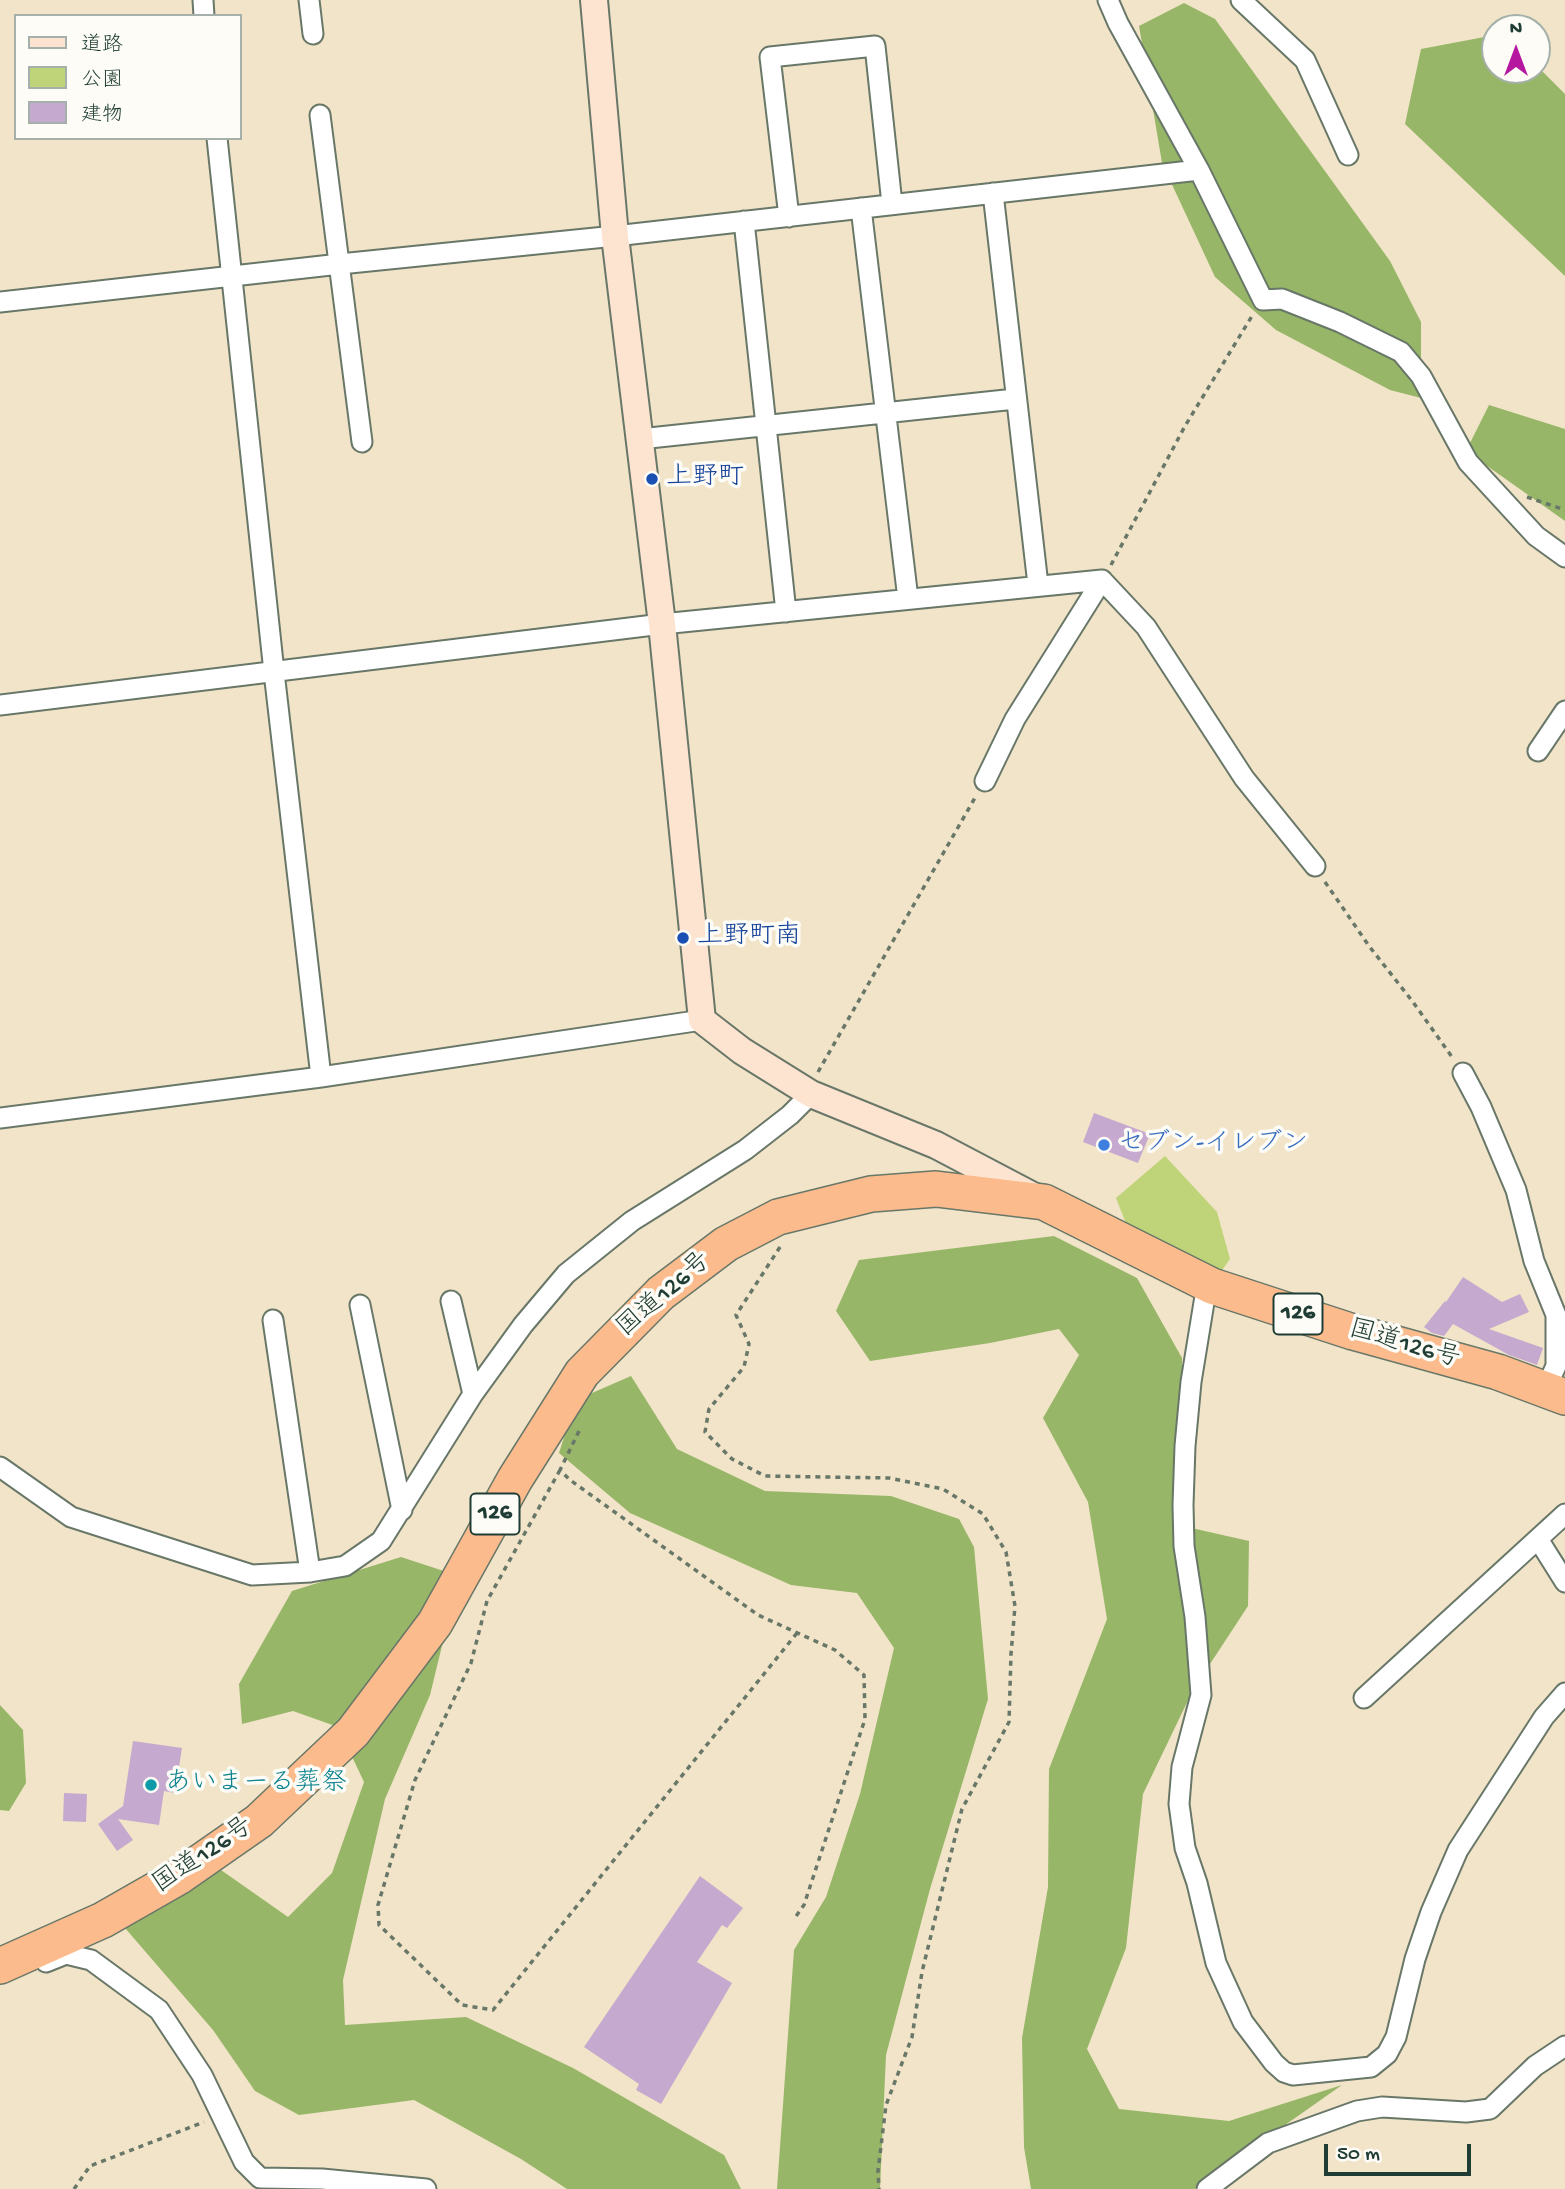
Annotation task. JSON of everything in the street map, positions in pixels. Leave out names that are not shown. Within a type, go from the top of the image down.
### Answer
[{"type":"highway","name":"国道126号","points":[[0,1967],[103,1920],[180,1876],[259,1821],[352,1732],[435,1623],[515,1479],[582,1373],[661,1293],[726,1244],[778,1217],[871,1194],[936,1189],[1044,1202],[1207,1284],[1353,1332],[1498,1372],[1555,1393]]},
{"type":"street","points":[[309,0],[313,34]]},
{"type":"street","points":[[594,0],[615,236],[662,624],[702,1020]]},
{"type":"street","points":[[1108,0],[1199,170],[1263,300],[1282,299],[1340,322],[1401,352],[1421,376],[1468,462],[1535,536],[1565,557]]},
{"type":"street","points":[[1241,0],[1305,60],[1348,155]]},
{"type":"street","points":[[789,216],[770,57],[875,46],[892,204]]},
{"type":"street","points":[[320,115],[362,442]]},
{"type":"street","points":[[216,140],[321,1077]]},
{"type":"street","points":[[0,302],[1199,170]]},
{"type":"street","points":[[993,193],[1038,586]]},
{"type":"street","points":[[861,208],[908,599]]},
{"type":"street","points":[[744,221],[786,611]]},
{"type":"street","points":[[640,439],[1015,399]]},
{"type":"street","points":[[0,705],[662,624],[1102,580]]},
{"type":"street","points":[[985,781],[1015,719],[1102,580]]},
{"type":"street","points":[[1102,580],[1146,628],[1244,778],[1315,866]]},
{"type":"street","points":[[1538,751],[1565,711]]},
{"type":"street","points":[[0,1118],[321,1077],[702,1020],[742,1051],[811,1094],[936,1145],[1044,1202]]},
{"type":"street","points":[[1463,1073],[1481,1107],[1516,1189],[1534,1261],[1556,1315],[1555,1393]]},
{"type":"street","points":[[0,1467],[71,1517],[252,1575],[310,1572],[345,1566],[381,1541],[473,1394],[523,1325],[566,1274],[632,1221],[745,1150],[790,1115],[811,1094]]},
{"type":"street","points":[[1207,1284],[1191,1382],[1183,1505],[1184,1546],[1195,1617],[1201,1695],[1182,1767],[1179,1804],[1185,1848],[1197,1883],[1216,1963],[1243,2022],[1284,2072],[1293,2075],[1371,2067],[1387,2054],[1396,2037],[1415,1959],[1431,1912],[1458,1850],[1544,1717],[1565,1693]]},
{"type":"street","points":[[451,1301],[473,1394]]},
{"type":"street","points":[[360,1305],[402,1510]]},
{"type":"street","points":[[273,1320],[310,1572]]},
{"type":"street","points":[[1364,1699],[1565,1514]]},
{"type":"street","points":[[1538,1539],[1565,1582]]},
{"type":"street","points":[[0,1967],[6,1978],[66,1954],[91,1960],[159,2010],[202,2075],[244,2162],[260,2178],[322,2179],[426,2189]]},
{"type":"street","points":[[1207,2189],[1268,2143],[1357,2111],[1382,2107],[1466,2112],[1490,2109],[1535,2066],[1565,2046]]},
{"type":"path","points":[[1102,580],[1185,426],[1263,300]]},
{"type":"path","points":[[811,1094],[819,1066],[985,781]]},
{"type":"path","points":[[1315,866],[1369,946],[1463,1073]]},
{"type":"path","points":[[778,1217],[786,1236],[736,1315],[749,1344],[744,1367],[709,1409],[705,1432],[732,1460],[765,1476],[889,1478],[943,1489],[983,1514],[1006,1552],[1014,1606],[1009,1722],[962,1809],[922,1972],[912,2038],[886,2105],[878,2171],[879,2189]]},
{"type":"path","points":[[584,1423],[487,1601],[471,1663],[415,1780],[378,1905],[379,1925],[462,2005],[493,2010],[797,1633]]},
{"type":"path","points":[[560,1470],[570,1480],[758,1615],[835,1650],[864,1675],[865,1719],[804,1905],[794,1919]]},
{"type":"path","points":[[74,2189],[90,2166],[222,2115]]},
{"type":"green space","points":[[1184,3],[1215,19],[1390,261],[1421,322],[1421,398],[1390,390],[1276,330],[1215,277],[1162,163],[1139,26]]},
{"type":"green space","points":[[1481,38],[1481,84],[1551,84],[1551,80],[1565,94],[1565,276],[1405,124],[1421,49]]},
{"type":"green space","points":[[1489,405],[1565,429],[1565,521],[1466,451]]},
{"type":"green space","points":[[1165,1156],[1217,1212],[1230,1259],[1218,1276],[1129,1231],[1116,1198]]},
{"type":"green space","points":[[1054,1236],[1137,1278],[1182,1358],[1182,1479],[1187,1527],[1249,1541],[1248,1606],[1193,1690],[1143,1794],[1126,1948],[1087,2049],[1119,2109],[1229,2121],[1342,2085],[1194,2189],[1031,2189],[1024,2147],[1022,2038],[1048,1887],[1049,1769],[1107,1619],[1088,1502],[1043,1418],[1079,1355],[1059,1329],[990,1343],[870,1361],[836,1311],[859,1260]]},
{"type":"green space","points":[[631,1376],[677,1449],[765,1491],[891,1496],[959,1519],[974,1547],[988,1699],[930,1889],[886,2055],[880,2189],[777,2189],[794,1950],[826,1897],[860,1794],[894,1648],[857,1593],[791,1585],[630,1513],[559,1453],[576,1400]]},
{"type":"green space","points":[[401,1557],[459,1576],[430,1695],[385,1799],[343,1980],[345,2025],[466,2017],[573,2068],[724,2155],[741,2189],[567,2189],[521,2159],[414,2100],[299,2115],[255,2091],[213,2030],[125,1928],[221,1870],[288,1917],[332,1873],[364,1782],[338,1727],[293,1711],[242,1724],[239,1684],[292,1591]]},
{"type":"green space","points":[[0,1705],[23,1730],[26,1783],[9,1811],[0,1810]]},
{"type":"building","points":[[1094,1113],[1150,1134],[1138,1163],[1083,1142]]},
{"type":"building","points":[[1463,1277],[1502,1302],[1520,1294],[1529,1312],[1489,1329],[1543,1348],[1537,1365],[1509,1355],[1453,1324],[1444,1336],[1432,1333],[1424,1327]]},
{"type":"building","name":"あいまーる葬祭","points":[[133,1741],[182,1748],[175,1793],[164,1791],[159,1825],[118,1819],[133,1840],[117,1851],[98,1824],[123,1806]]},
{"type":"building","points":[[64,1793],[87,1794],[86,1822],[63,1821]]},
{"type":"building","points":[[700,1876],[743,1908],[727,1928],[722,1925],[697,1962],[732,1983],[661,2104],[636,2090],[639,2084],[584,2047]]},
{"type":"place","name":"上野町","points":[[652,479]]},
{"type":"place","name":"上野町南","points":[[683,938]]},
{"type":"place","name":"セブン-イレブン","points":[[1104,1145]]},
{"type":"place","name":"あいまーる葬祭","points":[[151,1785]]}]
